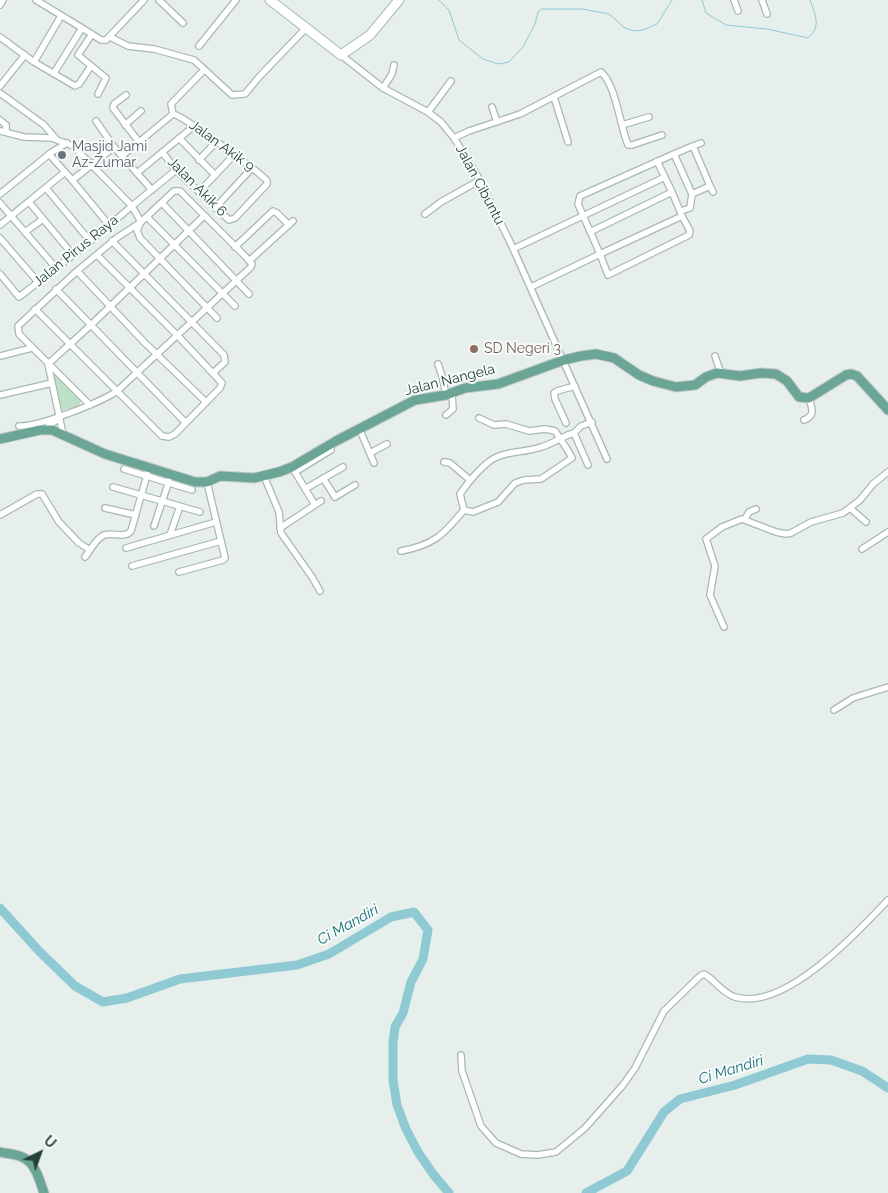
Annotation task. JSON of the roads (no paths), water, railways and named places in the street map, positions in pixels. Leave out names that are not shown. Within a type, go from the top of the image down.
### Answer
[{"type":"main road","name":"Jalan Nangela","points":[[0,439],[46,429],[63,434],[148,472],[170,479],[207,482],[220,476],[250,478],[293,469],[359,428],[415,400],[449,395],[465,388],[498,384],[564,360],[596,354],[614,358],[639,375],[653,381],[676,387],[695,385],[712,374],[740,376],[761,373],[776,374],[787,381],[799,397],[809,398]]},
{"type":"main road","points":[[809,398],[847,374],[851,374],[857,376],[888,410]]},
{"type":"main road","points":[[0,1152],[24,1158],[30,1162],[44,1193]]},
{"type":"street","points":[[0,5],[3,0]]},
{"type":"street","points":[[36,0],[60,16],[104,40],[110,37],[128,15],[144,0]]},
{"type":"street","points":[[159,0],[183,23]]},
{"type":"street","points":[[199,46],[236,0]]},
{"type":"street","points":[[270,0],[341,55],[370,35],[399,0]]},
{"type":"street","points":[[734,0],[738,11]]},
{"type":"street","points":[[762,0],[767,14]]},
{"type":"street","points":[[34,62],[60,16]]},
{"type":"street","points":[[54,73],[82,28]]},
{"type":"street","points":[[110,37],[128,46],[154,49],[194,60],[232,95],[245,94],[306,28]]},
{"type":"street","points":[[92,34],[78,55],[106,78],[98,94]]},
{"type":"street","points":[[0,37],[34,62],[76,86],[91,66]]},
{"type":"street","points":[[0,86],[25,55]]},
{"type":"street","name":"Jalan Cibuntu","points":[[341,55],[383,88],[428,112],[441,122],[454,138],[480,180],[513,249],[607,459]]},
{"type":"street","points":[[383,88],[392,74],[394,65]]},
{"type":"street","points":[[122,156],[173,114],[171,104],[204,70]]},
{"type":"street","points":[[454,138],[520,114],[599,72],[603,73],[615,100],[628,143],[630,145],[662,135]]},
{"type":"street","points":[[428,112],[451,81]]},
{"type":"street","points":[[0,93],[44,125],[57,140]]},
{"type":"street","points":[[126,95],[113,107],[139,142]]},
{"type":"street","points":[[554,97],[568,142]]},
{"type":"street","points":[[492,107],[497,122]]},
{"type":"street","points":[[125,125],[141,111]]},
{"type":"street","name":"Jalan Akik 9","points":[[173,114],[177,114],[252,168],[265,178],[268,183],[232,220]]},
{"type":"street","points":[[622,125],[649,117]]},
{"type":"street","points":[[0,120],[6,125],[3,131],[28,138],[57,140],[67,143],[80,151],[133,206],[140,220],[137,233],[217,318]]},
{"type":"street","points":[[96,121],[114,147],[152,190]]},
{"type":"street","points":[[137,173],[194,126]]},
{"type":"street","points":[[180,138],[215,175]]},
{"type":"street","points":[[199,160],[216,142]]},
{"type":"street","points":[[0,194],[49,154],[67,143]]},
{"type":"street","points":[[657,161],[690,230],[690,235],[608,275],[592,231],[578,204],[580,196],[657,161],[701,143]]},
{"type":"street","points":[[692,146],[713,192]]},
{"type":"street","points":[[72,180],[114,147]]},
{"type":"street","name":"Jalan Akik 6","points":[[162,153],[176,170],[228,219],[232,220]]},
{"type":"street","points":[[49,154],[109,225]]},
{"type":"street","points":[[531,287],[690,208],[692,194],[674,154]]},
{"type":"street","points":[[200,192],[234,155]]},
{"type":"street","points":[[216,208],[252,168]]},
{"type":"street","name":"Jalan Pirus Raya","points":[[0,274],[19,297],[176,170]]},
{"type":"street","points":[[0,225],[65,172]]},
{"type":"street","points":[[513,249],[665,177]]},
{"type":"street","points":[[425,214],[441,202],[480,180]]},
{"type":"street","points":[[692,194],[710,186]]},
{"type":"street","points":[[46,188],[90,241]]},
{"type":"street","points":[[46,429],[59,418],[90,405],[116,392],[251,266],[250,261],[180,191],[174,191],[148,217],[140,220],[112,241],[34,309],[17,328],[19,334],[32,348],[90,405]]},
{"type":"street","points":[[592,231],[672,192]]},
{"type":"street","points":[[29,202],[73,255]]},
{"type":"street","points":[[0,203],[56,268]]},
{"type":"street","points":[[162,203],[249,294]]},
{"type":"street","points":[[235,247],[273,211],[291,223],[250,261]]},
{"type":"street","points":[[48,364],[204,216]]},
{"type":"street","points":[[148,217],[235,306]]},
{"type":"street","points":[[25,232],[43,219]]},
{"type":"street","points":[[0,238],[38,282]]},
{"type":"street","points":[[112,241],[192,321],[225,358],[224,364],[213,373]]},
{"type":"street","points":[[34,309],[164,438],[173,435],[222,385],[221,382],[97,255]]},
{"type":"street","points":[[77,271],[206,402]]},
{"type":"street","points":[[56,289],[185,422]]},
{"type":"street","points":[[0,356],[32,348]]},
{"type":"street","points":[[715,356],[721,374]]},
{"type":"street","points":[[48,364],[63,434]]},
{"type":"street","points":[[438,364],[453,409],[446,414]]},
{"type":"street","points":[[0,395],[52,384]]},
{"type":"street","points":[[566,423],[554,393],[575,386]]},
{"type":"street","points":[[804,420],[813,414],[809,398]]},
{"type":"street","points":[[19,426],[59,418]]},
{"type":"street","points":[[464,510],[473,512],[498,502],[515,483],[524,480],[541,479],[571,460],[571,454],[554,431],[545,429],[529,431],[507,424],[494,425],[479,418]]},
{"type":"street","points":[[464,510],[460,494],[470,480],[498,456],[542,447],[574,433],[581,426],[592,422]]},
{"type":"street","points":[[359,428],[374,462]]},
{"type":"street","points":[[574,433],[588,465]]},
{"type":"street","points":[[370,454],[387,444]]},
{"type":"street","points":[[315,505],[293,469],[331,450]]},
{"type":"street","points":[[444,462],[450,463],[470,480]]},
{"type":"street","points":[[305,489],[343,467]]},
{"type":"street","points":[[86,557],[97,540],[105,535],[126,535],[130,533],[148,472],[124,469]]},
{"type":"street","points":[[724,627],[710,595],[715,566],[706,539],[731,522],[745,519],[776,532],[786,534],[794,532],[811,522],[843,513],[860,500],[873,484],[888,472]]},
{"type":"street","points":[[264,476],[279,512],[280,528],[285,540],[312,576],[320,591]]},
{"type":"street","points":[[323,478],[335,497],[355,486]]},
{"type":"street","points":[[154,526],[170,479],[192,490]]},
{"type":"street","points":[[180,572],[225,558],[207,482]]},
{"type":"street","points":[[113,487],[200,512]]},
{"type":"street","points":[[0,516],[37,494],[42,494],[52,514],[79,543],[90,550]]},
{"type":"street","points":[[280,528],[321,501]]},
{"type":"street","points":[[170,535],[180,506]]},
{"type":"street","points":[[105,508],[136,515]]},
{"type":"street","points":[[850,508],[866,522]]},
{"type":"street","points":[[745,519],[749,512],[756,509]]},
{"type":"street","points":[[401,551],[419,548],[431,542],[445,532],[464,510]]},
{"type":"street","points":[[126,548],[216,522]]},
{"type":"street","points":[[862,549],[888,532]]},
{"type":"street","points":[[132,566],[221,541]]},
{"type":"street","points":[[834,710],[853,698],[888,687]]},
{"type":"street","points":[[461,1054],[462,1071],[481,1126],[496,1143],[521,1154],[537,1155],[556,1152],[585,1128],[623,1085],[635,1068],[664,1011],[700,976],[704,974],[708,976],[723,990],[736,998],[761,997],[793,984],[825,962],[867,923],[888,900]]},
{"type":"waterway","points":[[439,0],[449,10],[459,40],[483,59],[498,64],[509,62],[523,47],[535,24],[538,12],[542,9],[582,9],[609,14],[625,28],[634,31],[643,30],[657,24],[672,0]]},
{"type":"waterway","points":[[702,0],[706,13],[726,25],[767,29],[808,38],[816,25],[810,0]]},
{"type":"waterway","name":"Ci Mandiri","points":[[0,908],[39,951],[75,986],[103,1002],[127,998],[180,979],[297,965],[329,954],[391,917],[414,912],[428,930],[423,959],[411,982],[403,1013],[395,1027],[393,1080],[397,1105],[406,1129],[418,1152],[449,1193]]},
{"type":"waterway","name":"Ci Mandiri","points":[[586,1193],[627,1171],[664,1112],[680,1099],[735,1085],[808,1059],[831,1060],[862,1071],[888,1088]]},
{"type":"place","name":"Masjid Jami Az-Zumar","points":[[62,155]]},
{"type":"place","name":"SD Negeri 3","points":[[474,349]]}]
